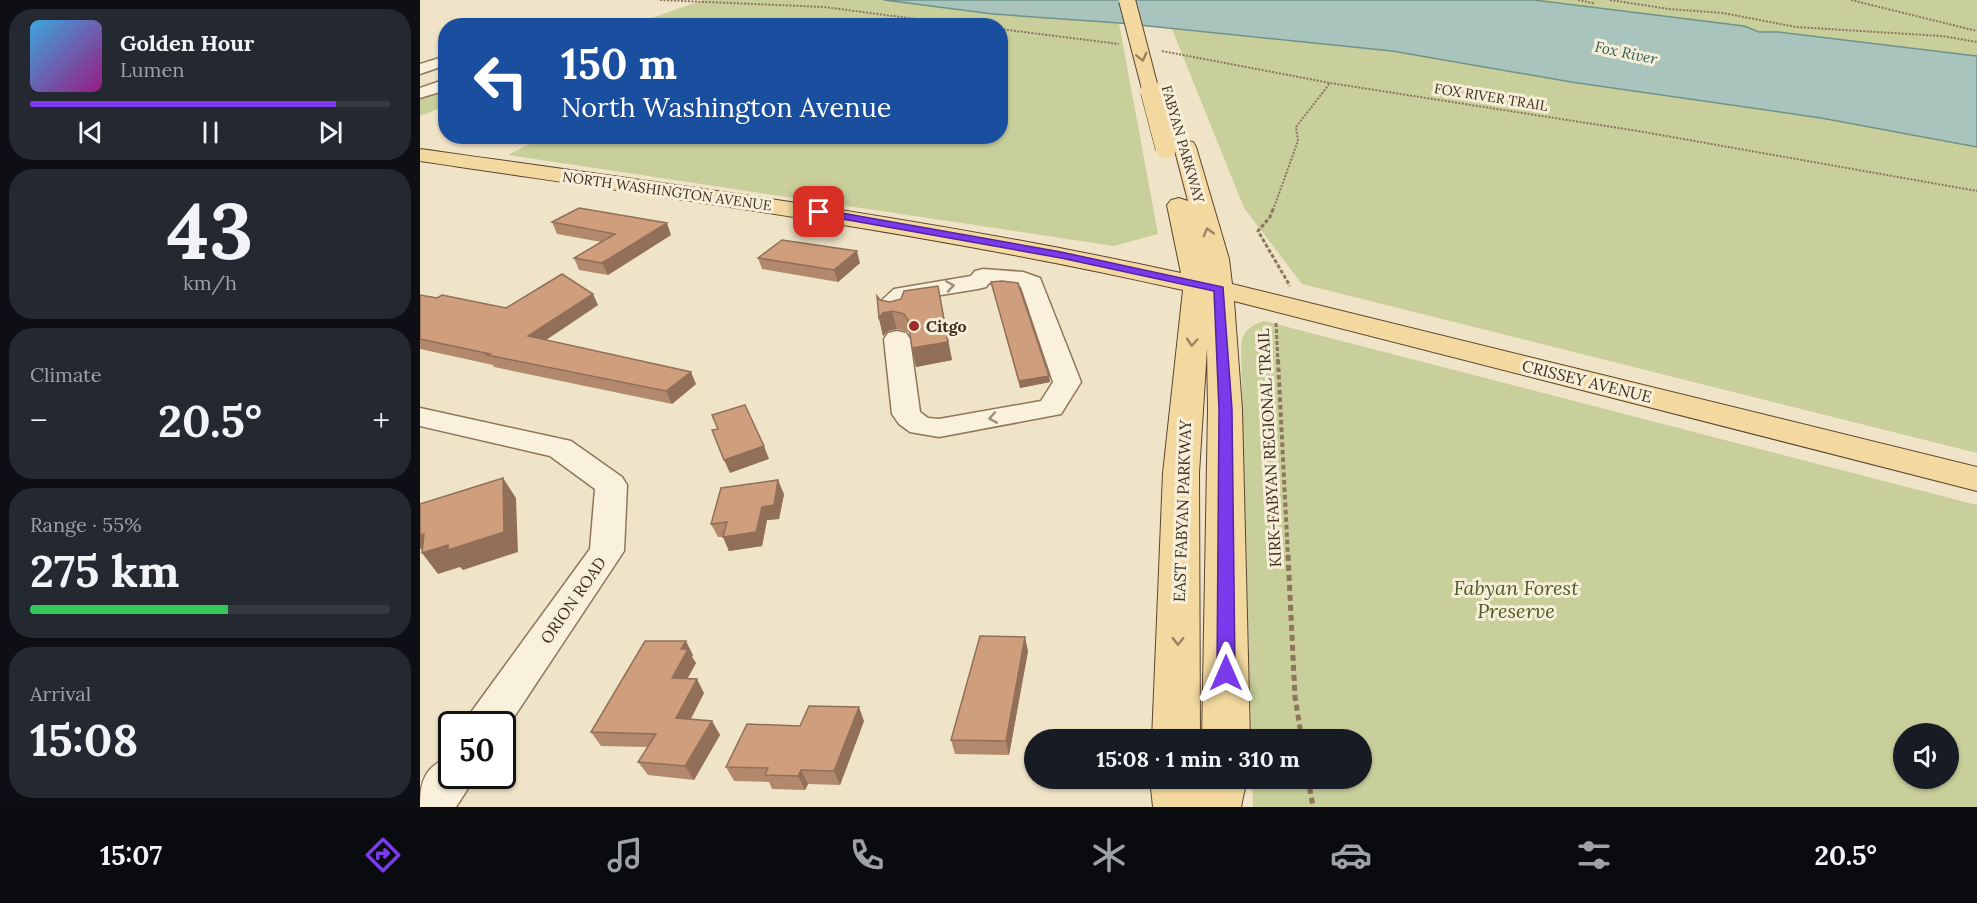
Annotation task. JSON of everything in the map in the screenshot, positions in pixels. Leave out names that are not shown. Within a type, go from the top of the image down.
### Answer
[{"type":"main road","name":"FABYAN PARKWAY","points":[[1127,0],[1177,139],[1216,259],[1208,286]]},
{"type":"main road","name":"FABYAN PARKWAY","points":[[1142,0],[1177,139]]},
{"type":"main road","name":"NORTH WASHINGTON AVENUE","points":[[420,155],[842,216],[1061,255],[1208,286]]},
{"type":"main road","name":"CRISSEY AVENUE","points":[[1208,286],[1977,479]]},
{"type":"main road","name":"EAST FABYAN PARKWAY","points":[[1176,729],[1181,473],[1208,286]]},
{"type":"main road","points":[[1208,286],[1226,409],[1226,729]]},
{"type":"main road","points":[[1177,789],[1179,807]]},
{"type":"main road","points":[[1215,807],[1219,789]]},
{"type":"street","points":[[420,57],[438,51]]},
{"type":"street","points":[[420,79],[438,66]]},
{"type":"street","points":[[420,79],[438,72]]},
{"type":"street","points":[[420,79],[438,82]]},
{"type":"street","points":[[894,311],[894,300],[903,294],[980,279],[1023,279],[1032,284],[1067,382],[1051,408],[939,428],[924,427],[914,423],[906,414],[897,339]]},
{"type":"street","name":"ORION ROAD","points":[[420,417],[560,448],[611,485],[607,551],[496,711]]},
{"type":"street","points":[[430,807],[443,789]]},
{"type":"path","points":[[660,0],[824,7],[908,18]]},
{"type":"path","points":[[1578,0],[1593,3],[1593,5]]},
{"type":"path","points":[[1610,0],[1739,16],[1796,27],[1941,36],[1977,42]]},
{"type":"path","points":[[1851,0],[1977,31]]},
{"type":"path","points":[[1008,30],[1122,44]]},
{"type":"path","name":"FOX RIVER TRAIL","points":[[1153,50],[1330,83],[1650,133],[1977,191]]},
{"type":"path","name":"KIRK-FABYAN REGIONAL TRAIL","points":[[1300,729],[1295,697],[1274,331],[1279,303],[1292,290],[1288,279],[1258,231],[1270,217],[1298,141],[1296,127],[1330,83]]},
{"type":"path","points":[[1310,789],[1313,807]]},
{"type":"green space","points":[[703,0],[884,0],[993,14],[1119,23],[1158,234],[1114,246],[508,155],[529,144],[1008,144],[1008,18],[652,18]]},
{"type":"green space","points":[[1534,0],[1977,0],[1977,56],[1778,32],[1759,32],[1744,26]]},
{"type":"green space","points":[[1172,29],[1392,51],[1571,82],[1821,118],[1977,147],[1977,453],[1302,284],[1244,208]]},
{"type":"green space","points":[[438,92],[438,109],[420,116],[420,98]]},
{"type":"green space","name":"Fabyan Forest Preserve","points":[[1264,321],[1977,505],[1977,807],[1253,807],[1252,789],[1372,789],[1372,729],[1251,729],[1241,348],[1245,334],[1250,328]]},
{"type":"water","name":"Fox River","points":[[884,0],[1534,0],[1744,26],[1759,32],[1778,32],[1977,56],[1977,147],[1821,118],[1571,82],[1392,51],[1119,23],[993,14]]},
{"type":"building","points":[[579,208],[667,223],[602,263],[574,258],[615,234],[552,222]]},
{"type":"building","points":[[782,240],[857,251],[834,270],[758,258]]},
{"type":"building","points":[[562,274],[593,294],[528,336],[691,372],[666,391],[420,339],[420,295],[437,298],[442,295],[506,308]]},
{"type":"building","name":"Citgo","points":[[991,282],[1018,283],[1049,376],[1019,381]]},
{"type":"building","points":[[938,286],[948,342],[912,348],[908,320],[904,314],[892,311],[883,313],[879,318],[877,296],[880,300],[890,302],[901,299],[904,291]]},
{"type":"building","points":[[745,405],[764,446],[724,460],[712,430],[718,429],[712,415]]},
{"type":"building","points":[[503,478],[504,532],[448,550],[448,545],[422,553],[424,534],[420,535],[420,504]]},
{"type":"building","points":[[778,480],[774,505],[762,507],[756,532],[723,537],[727,522],[711,524],[721,488]]},
{"type":"building","points":[[980,636],[1025,637],[1006,741],[951,740]]},
{"type":"building","points":[[645,641],[686,641],[681,649],[688,649],[672,678],[697,679],[676,718],[712,721],[685,766],[638,762],[656,734],[591,732]]},
{"type":"building","points":[[809,706],[859,707],[834,771],[801,770],[798,776],[765,775],[768,768],[726,767],[747,724],[800,726]]},
{"type":"place","name":"Citgo","points":[[914,326]]},
{"type":"route","points":[[819,212],[1061,255],[1219,289],[1226,409],[1226,673]]}]
